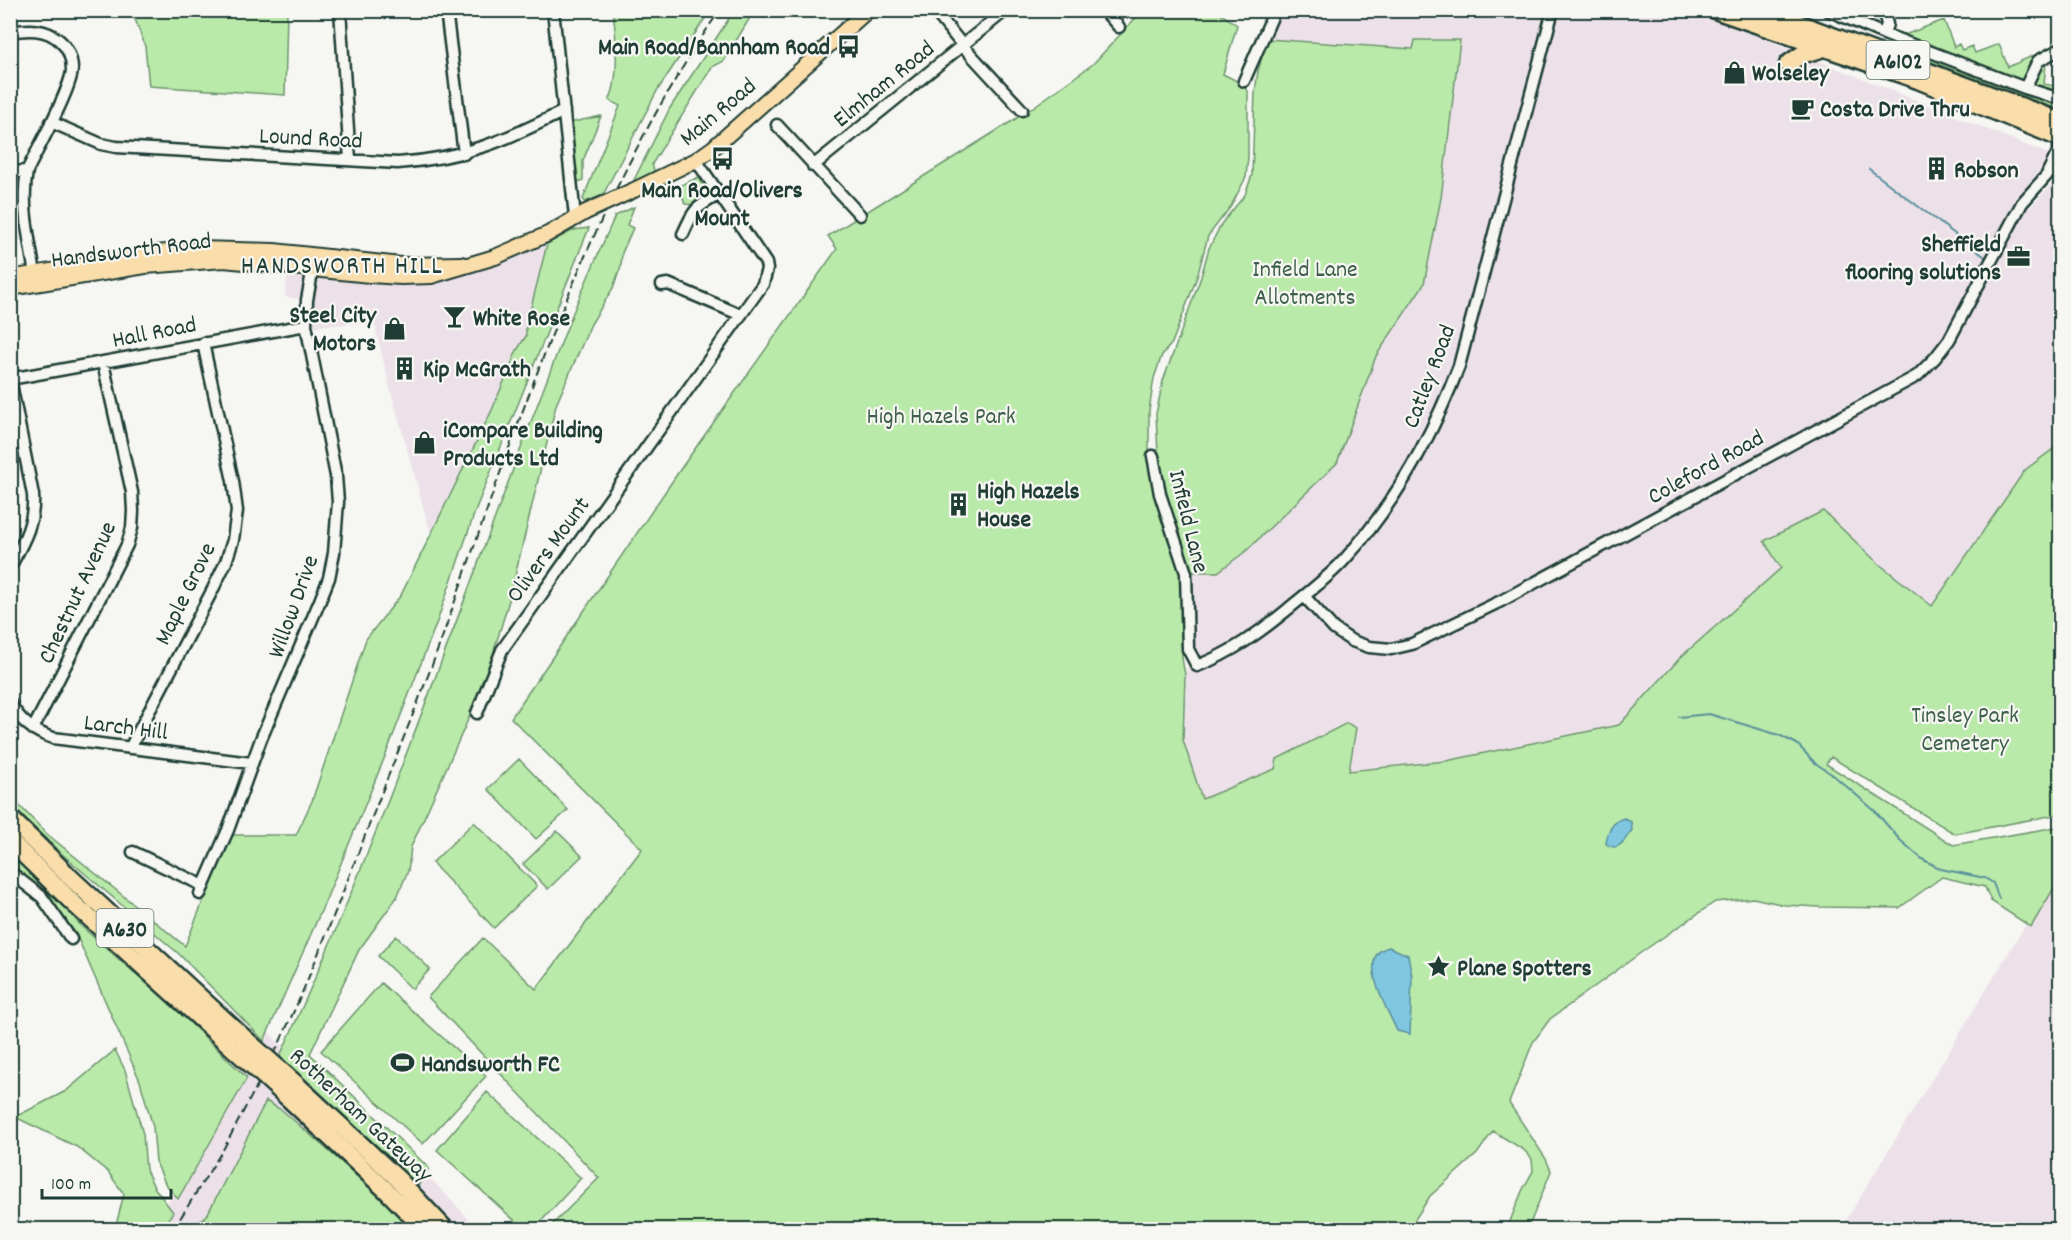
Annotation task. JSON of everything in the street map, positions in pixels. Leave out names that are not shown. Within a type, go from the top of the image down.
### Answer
[{"type":"highway","name":"A6102","points":[[1715,10],[1790,31],[2061,121]]},
{"type":"highway","name":"A6102","points":[[1763,10],[1790,31],[1824,48],[1918,80],[2061,138]]},
{"type":"highway","points":[[1788,64],[1801,55],[1824,48]]},
{"type":"highway","name":"A630","points":[[10,819],[238,1043]]},
{"type":"highway","name":"A630","points":[[10,841],[72,902],[238,1043]]},
{"type":"highway","name":"Rotherham Gateway","points":[[238,1043],[398,1179],[446,1230]]},
{"type":"highway","name":"Rotherham Gateway","points":[[291,1090],[425,1230]]},
{"type":"main road","name":"Main Road","points":[[581,214],[696,160],[713,148],[868,10]]},
{"type":"main road","name":"Handsworth Road","points":[[10,278],[36,279],[187,261],[224,260],[314,263],[401,277],[421,277],[443,274],[495,256],[530,242],[581,214]]},
{"type":"main road","name":"Handsworth Road","points":[[10,288],[36,279]]},
{"type":"street","points":[[340,10],[350,160]]},
{"type":"street","points":[[446,10],[464,154]]},
{"type":"street","points":[[553,10],[564,111],[581,214]]},
{"type":"street","points":[[934,10],[963,46],[1022,110]]},
{"type":"street","name":"Elmham Road","points":[[813,166],[1006,10]]},
{"type":"street","points":[[1104,10],[1119,27]]},
{"type":"street","points":[[1244,81],[1275,10]]},
{"type":"street","name":"Catley Road","points":[[1197,666],[1220,657],[1257,634],[1345,560],[1406,478],[1443,409],[1459,366],[1553,10]]},
{"type":"street","points":[[1828,10],[1852,15],[1884,34],[2025,88],[2061,99]]},
{"type":"street","points":[[1883,10],[1887,24],[1884,34]]},
{"type":"street","points":[[10,32],[30,30],[49,34],[62,43],[68,51],[72,68],[71,77],[27,171],[24,209],[36,279]]},
{"type":"street","points":[[2025,88],[2038,62],[2061,49]]},
{"type":"street","name":"Lound Road","points":[[51,122],[101,144],[116,147],[398,163],[464,154],[507,140],[564,111]]},
{"type":"street","points":[[777,125],[860,215]]},
{"type":"street","name":"Coleford Road","points":[[2047,175],[2061,148]]},
{"type":"street","points":[[683,234],[698,206],[718,195],[696,160]]},
{"type":"street","name":"Coleford Road","points":[[1304,596],[1334,629],[1352,641],[1369,647],[1391,649],[1412,644],[1501,601],[1802,437],[1901,386],[1920,374],[1935,358],[1948,340],[2022,203],[2047,175],[2061,165]]},
{"type":"street","points":[[10,172],[27,171]]},
{"type":"street","name":"Olivers Mount","points":[[477,713],[502,650],[763,284],[767,269],[766,262],[718,195]]},
{"type":"street","name":"Willow Drive","points":[[133,852],[202,890],[239,802],[251,763],[320,603],[328,578],[334,553],[338,502],[336,476],[306,325],[307,300],[314,263]]},
{"type":"street","points":[[662,285],[668,284],[741,315]]},
{"type":"street","name":"Hall Road","points":[[10,379],[306,325]]},
{"type":"street","name":"Maple Grove","points":[[130,748],[226,562],[233,540],[237,511],[234,481],[202,343]]},
{"type":"street","name":"Chestnut Avenue","points":[[33,729],[118,562],[132,528],[134,511],[132,492],[103,363]]},
{"type":"street","points":[[10,379],[34,508],[28,532],[10,567]]},
{"type":"street","name":"Infield Lane","points":[[1153,456],[1160,495],[1186,573],[1188,649],[1197,666]]},
{"type":"street","name":"Larch Hill","points":[[10,703],[22,720],[33,729],[53,738],[251,763]]},
{"type":"street","points":[[10,872],[42,897],[71,939]]},
{"type":"shaded area","points":[[1281,11],[1696,11],[2051,155],[2029,209],[2060,174],[2060,444],[2025,470],[1931,607],[1878,563],[1764,541],[1781,568],[1681,657],[1619,725],[1446,761],[1348,771],[1356,728],[1276,769],[1202,799],[1183,740],[1185,675],[1194,647],[1190,572],[1337,463],[1376,356],[1424,284],[1413,49],[1270,40]]},
{"type":"shaded area","points":[[545,235],[547,244],[526,327],[526,336],[517,350],[492,410],[431,535],[374,322],[307,327],[307,300],[285,297],[289,261],[362,269],[446,269]]},
{"type":"shaded area","points":[[2060,868],[2060,1229],[1841,1229]]},
{"type":"shaded area","points":[[261,1026],[435,1183],[478,1229],[153,1230],[233,1087]]},
{"type":"green space","points":[[132,11],[287,11],[285,95],[149,86],[145,46]]},
{"type":"green space","points":[[613,11],[710,11],[657,91],[603,195],[585,202],[583,199],[620,106],[609,100],[616,69]]},
{"type":"green space","points":[[734,11],[754,11],[724,61],[712,67],[652,164],[654,171],[652,175],[632,184],[670,108]]},
{"type":"green space","points":[[1142,11],[1217,11],[1237,25],[1223,74],[1237,81],[1248,91],[1246,177],[1231,206],[1208,236],[1197,277],[1172,343],[1162,355],[1154,378],[1149,411],[1149,461],[1181,574],[1182,658],[1185,675],[1183,740],[1202,799],[1275,769],[1277,759],[1347,723],[1356,728],[1349,771],[1446,761],[1619,725],[1681,657],[1781,568],[1764,541],[1823,511],[1878,563],[1932,606],[2025,470],[2060,444],[2060,814],[1955,834],[1831,757],[1826,764],[1953,845],[2056,827],[2060,829],[2060,878],[2031,927],[1991,901],[1985,887],[1942,877],[1899,908],[1785,905],[1753,898],[1715,902],[1550,1019],[1533,1042],[1509,1103],[1546,1159],[1551,1171],[1528,1229],[1507,1229],[1522,1191],[1533,1171],[1532,1159],[1524,1150],[1493,1131],[1477,1154],[1430,1196],[1409,1229],[548,1229],[599,1178],[428,997],[483,938],[536,989],[642,849],[511,718],[682,467],[837,249],[828,236],[1025,113],[1093,64]]},
{"type":"green space","points":[[1944,20],[1954,47],[1959,44],[1962,50],[1972,46],[1975,53],[1999,44],[2008,67],[2041,52],[2046,62],[2044,84],[2060,87],[2060,110],[1913,55],[1891,41],[1895,33],[1907,34]]},
{"type":"green space","name":"Infield Lane Allotments","points":[[1267,39],[1413,49],[1415,40],[1460,40],[1441,198],[1424,284],[1376,356],[1337,463],[1246,551],[1218,572],[1190,572],[1164,493],[1158,454],[1156,414],[1163,381],[1201,277],[1209,248],[1222,223],[1245,195],[1252,175],[1255,92]]},
{"type":"green space","points":[[601,116],[583,161],[583,180],[571,185],[568,123]]},
{"type":"green space","points":[[699,177],[704,188],[695,205],[685,204],[679,186]]},
{"type":"green space","points":[[634,207],[627,225],[633,228],[622,253],[621,266],[613,288],[591,324],[556,405],[510,597],[484,684],[411,847],[408,871],[397,897],[359,950],[310,1054],[429,1168],[418,1186],[377,1151],[280,1056],[320,967],[393,788],[577,303],[615,216]]},
{"type":"green space","points":[[589,228],[477,506],[438,619],[386,754],[264,1041],[179,954],[62,854],[11,805],[10,796],[47,834],[185,946],[230,835],[296,835],[312,801],[366,639],[401,595],[492,410],[517,350],[526,336],[526,327],[547,244],[574,230]]},
{"type":"green space","points":[[519,759],[568,810],[536,839],[488,789]]},
{"type":"green space","points":[[474,822],[537,886],[494,928],[432,863]]},
{"type":"green space","points":[[557,831],[582,856],[548,889],[523,864]]},
{"type":"green space","points":[[10,851],[54,894],[81,926],[178,1011],[247,1078],[178,1199],[165,1183],[156,1162],[153,1127],[140,1081],[76,934],[51,902],[11,865]]},
{"type":"green space","points":[[396,936],[430,969],[412,989],[378,956]]},
{"type":"green space","name":"Handsworth FC","points":[[381,983],[486,1076],[423,1144],[321,1051]]},
{"type":"green space","points":[[115,1050],[125,1070],[143,1134],[146,1170],[154,1187],[173,1212],[162,1229],[115,1229],[124,1194],[108,1172],[77,1147],[15,1117],[66,1091]]},
{"type":"green space","points":[[487,1092],[581,1178],[534,1229],[524,1229],[437,1150]]},
{"type":"green space","points":[[266,1101],[283,1111],[395,1209],[413,1229],[189,1230],[207,1215]]},
{"type":"water","points":[[1624,818],[1631,822],[1632,830],[1618,846],[1606,844],[1611,828]]},
{"type":"water","points":[[1389,947],[1408,955],[1412,976],[1410,1034],[1397,1031],[1380,995],[1374,975],[1376,956],[1380,951]]},
{"type":"waterway","points":[[1869,169],[1985,257]]},
{"type":"waterway","points":[[1679,717],[1709,714],[1779,735],[1797,744],[1815,763],[1833,775],[1875,811],[1900,840],[1922,859],[1941,869],[1985,878],[1993,883],[1999,899]]},
{"type":"railway","points":[[173,1230],[224,1148],[278,1046],[299,1000],[429,673],[560,314],[595,235],[632,158],[674,82],[720,10]]},
{"type":"place","name":"Main Road/Bannham Road","points":[[848,46]]},
{"type":"place","name":"Wolseley","points":[[1734,72]]},
{"type":"place","name":"Costa Drive Thru","points":[[1802,108]]},
{"type":"place","name":"Main Road/Olivers Mount","points":[[722,159]]},
{"type":"place","name":"Robson","points":[[1936,169]]},
{"type":"place","name":"Sheffield flooring solutions","points":[[2019,257]]},
{"type":"place","name":"White Rose","points":[[455,317]]},
{"type":"place","name":"Steel City Motors","points":[[394,328]]},
{"type":"place","name":"Kip McGrath","points":[[405,368]]},
{"type":"place","name":"iCompare Building Products Ltd","points":[[425,443]]},
{"type":"place","name":"High Hazels House","points":[[959,504]]},
{"type":"place","name":"Plane Spotters","points":[[1439,967]]},
{"type":"place","name":"Handsworth FC","points":[[403,1063]]},
{"type":"district","name":"HANDSWORTH HILL","points":[[342,264]]},
{"type":"park label","name":"High Hazels Park","points":[[941,415]]},
{"type":"park label","name":"Tinsley Park Cemetery","points":[[1965,728]]}]
